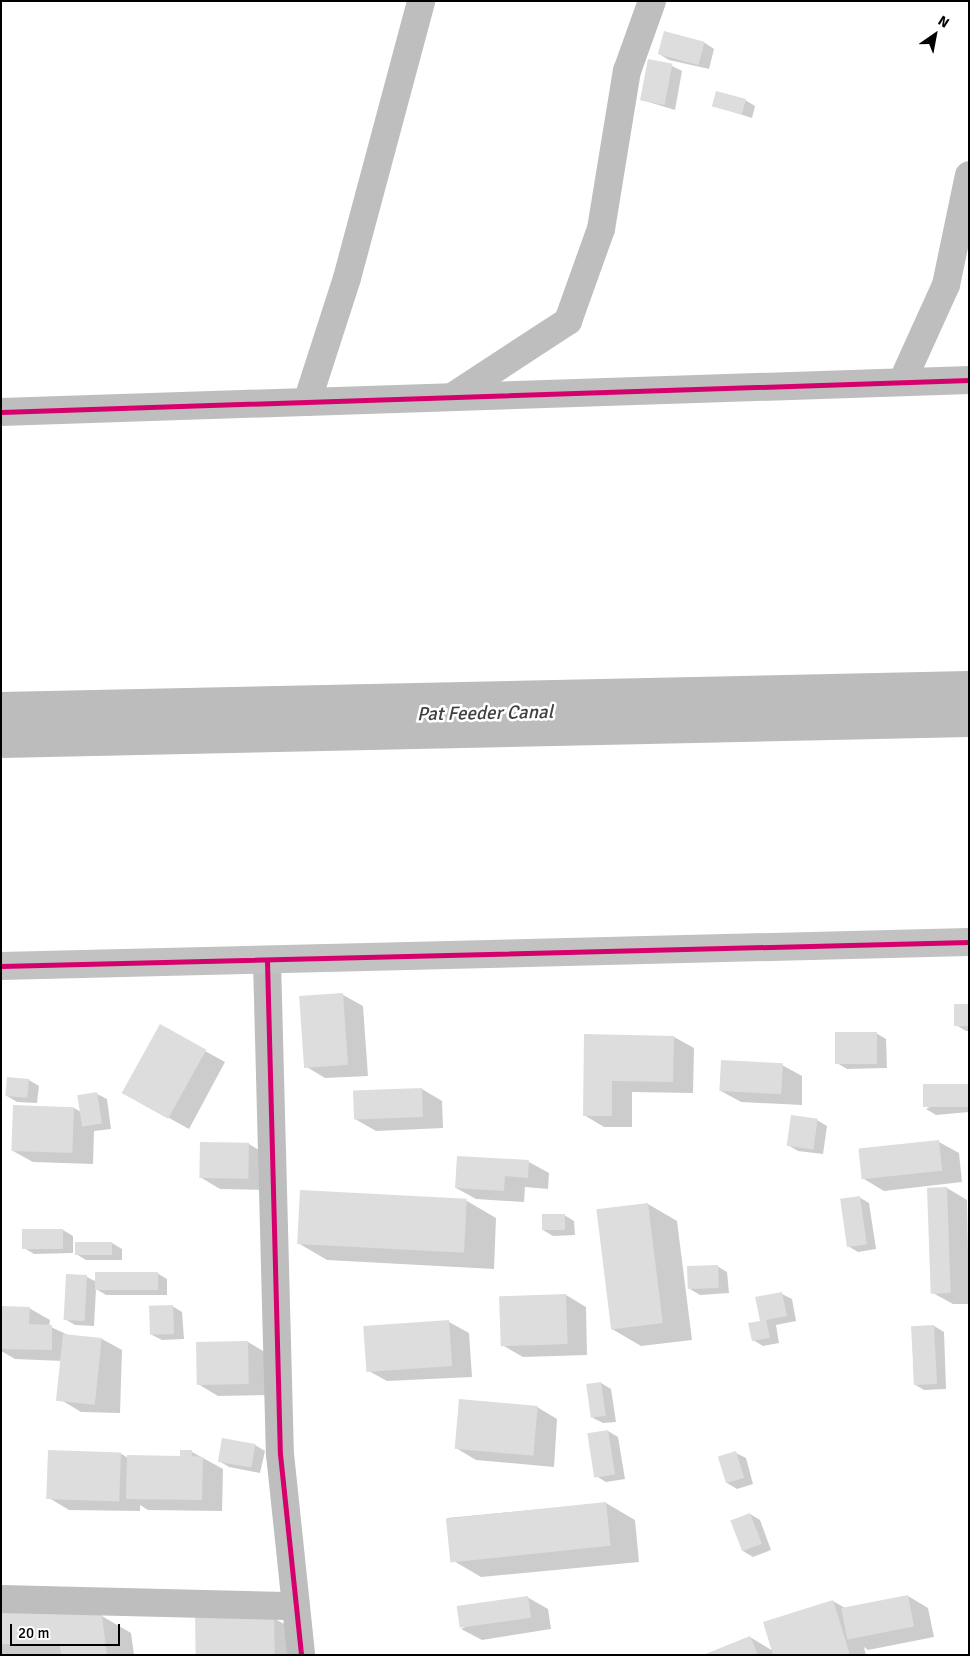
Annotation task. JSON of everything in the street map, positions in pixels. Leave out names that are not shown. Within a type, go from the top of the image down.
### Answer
[{"type":"street","points":[[308,402],[347,278],[421,1]]},
{"type":"street","points":[[452,397],[568,321],[601,229],[627,71],[652,1]]},
{"type":"street","points":[[902,382],[946,285],[969,175]]},
{"type":"street","points":[[1,412],[969,380]]},
{"type":"street","points":[[1,966],[267,961],[969,942]]},
{"type":"street","points":[[267,961],[280,1454],[301,1655]]},
{"type":"street","points":[[1,1599],[296,1606]]},
{"type":"building","points":[[664,31],[705,42],[698,65],[658,54]]},
{"type":"building","points":[[648,59],[673,64],[665,105],[640,100]]},
{"type":"building","points":[[716,91],[746,99],[742,114],[712,106]]},
{"type":"building","points":[[343,993],[348,1065],[304,1068],[299,996]]},
{"type":"building","points":[[954,1004],[969,1004],[969,1026],[954,1026]]},
{"type":"building","points":[[160,1024],[206,1050],[168,1119],[122,1093]]},
{"type":"building","points":[[835,1032],[877,1032],[877,1064],[835,1064]]},
{"type":"building","points":[[584,1034],[674,1036],[673,1082],[612,1081],[612,1116],[583,1116]]},
{"type":"building","points":[[721,1060],[783,1063],[781,1094],[719,1091]]},
{"type":"building","points":[[7,1077],[29,1079],[27,1098],[5,1096]]},
{"type":"building","points":[[923,1084],[969,1084],[969,1107],[923,1107]]},
{"type":"building","points":[[422,1088],[423,1117],[354,1119],[353,1090]]},
{"type":"building","points":[[97,1092],[102,1124],[82,1127],[77,1095]]},
{"type":"building","points":[[13,1105],[74,1107],[72,1153],[11,1151]]},
{"type":"building","points":[[791,1115],[818,1119],[813,1149],[787,1146]]},
{"type":"building","points":[[939,1140],[942,1171],[862,1179],[858,1148]]},
{"type":"building","points":[[200,1142],[249,1143],[248,1179],[199,1178]]},
{"type":"building","points":[[457,1156],[529,1160],[528,1178],[505,1176],[504,1191],[455,1188]]},
{"type":"building","points":[[947,1187],[951,1293],[931,1294],[927,1188]]},
{"type":"building","points":[[300,1190],[467,1199],[464,1253],[297,1244]]},
{"type":"building","points":[[860,1196],[867,1245],[847,1247],[840,1199]]},
{"type":"building","points":[[648,1203],[663,1323],[611,1329],[596,1209]]},
{"type":"building","points":[[542,1214],[565,1214],[565,1230],[542,1230]]},
{"type":"building","points":[[22,1229],[63,1229],[63,1249],[22,1249]]},
{"type":"building","points":[[75,1242],[112,1242],[112,1255],[75,1255]]},
{"type":"building","points":[[718,1265],[719,1288],[688,1289],[687,1266]]},
{"type":"building","points":[[95,1272],[158,1272],[158,1290],[95,1290]]},
{"type":"building","points":[[66,1274],[87,1275],[85,1321],[64,1320]]},
{"type":"building","points":[[782,1292],[787,1316],[766,1320],[770,1338],[752,1341],[748,1323],[760,1321],[755,1297]]},
{"type":"building","points":[[566,1294],[568,1344],[501,1346],[499,1296]]},
{"type":"building","points":[[173,1305],[174,1334],[150,1335],[149,1306]]},
{"type":"building","points":[[1,1306],[30,1307],[29,1324],[52,1325],[52,1350],[1,1349]]},
{"type":"building","points":[[449,1320],[452,1366],[366,1372],[363,1326]]},
{"type":"building","points":[[934,1325],[937,1384],[914,1385],[911,1326]]},
{"type":"building","points":[[63,1334],[102,1338],[95,1405],[56,1401]]},
{"type":"building","points":[[248,1341],[249,1384],[197,1385],[196,1342]]},
{"type":"building","points":[[601,1382],[606,1416],[591,1418],[586,1384]]},
{"type":"building","points":[[459,1399],[538,1406],[533,1456],[455,1449]]},
{"type":"building","points":[[608,1430],[615,1474],[594,1478],[587,1433]]},
{"type":"building","points":[[222,1438],[255,1444],[251,1468],[218,1462]]},
{"type":"building","points":[[48,1450],[121,1453],[119,1502],[46,1499]]},
{"type":"building","points":[[180,1450],[192,1450],[192,1456],[203,1457],[202,1500],[126,1499],[127,1455],[180,1456]]},
{"type":"building","points":[[736,1451],[744,1478],[726,1483],[718,1457]]},
{"type":"building","points":[[606,1502],[611,1546],[450,1563],[446,1519]]},
{"type":"building","points":[[750,1513],[762,1544],[742,1551],[730,1521]]},
{"type":"building","points":[[908,1595],[914,1626],[847,1639],[841,1608]]},
{"type":"building","points":[[528,1596],[531,1618],[460,1628],[457,1606]]},
{"type":"building","points":[[833,1600],[850,1655],[773,1655],[763,1622]]},
{"type":"building","points":[[1,1609],[102,1615],[107,1655],[61,1655],[60,1645],[1,1644]]},
{"type":"building","points":[[274,1616],[275,1655],[196,1655],[195,1617]]},
{"type":"building","points":[[750,1636],[758,1655],[703,1655]]},
{"type":"waterway","name":"Pat Feeder Canal","points":[[1,725],[969,704]]},
{"type":"cycle path","points":[[1,412],[969,380]]},
{"type":"cycle path","points":[[1,966],[969,942]]},
{"type":"cycle path","points":[[267,961],[280,1454],[301,1655]]}]
